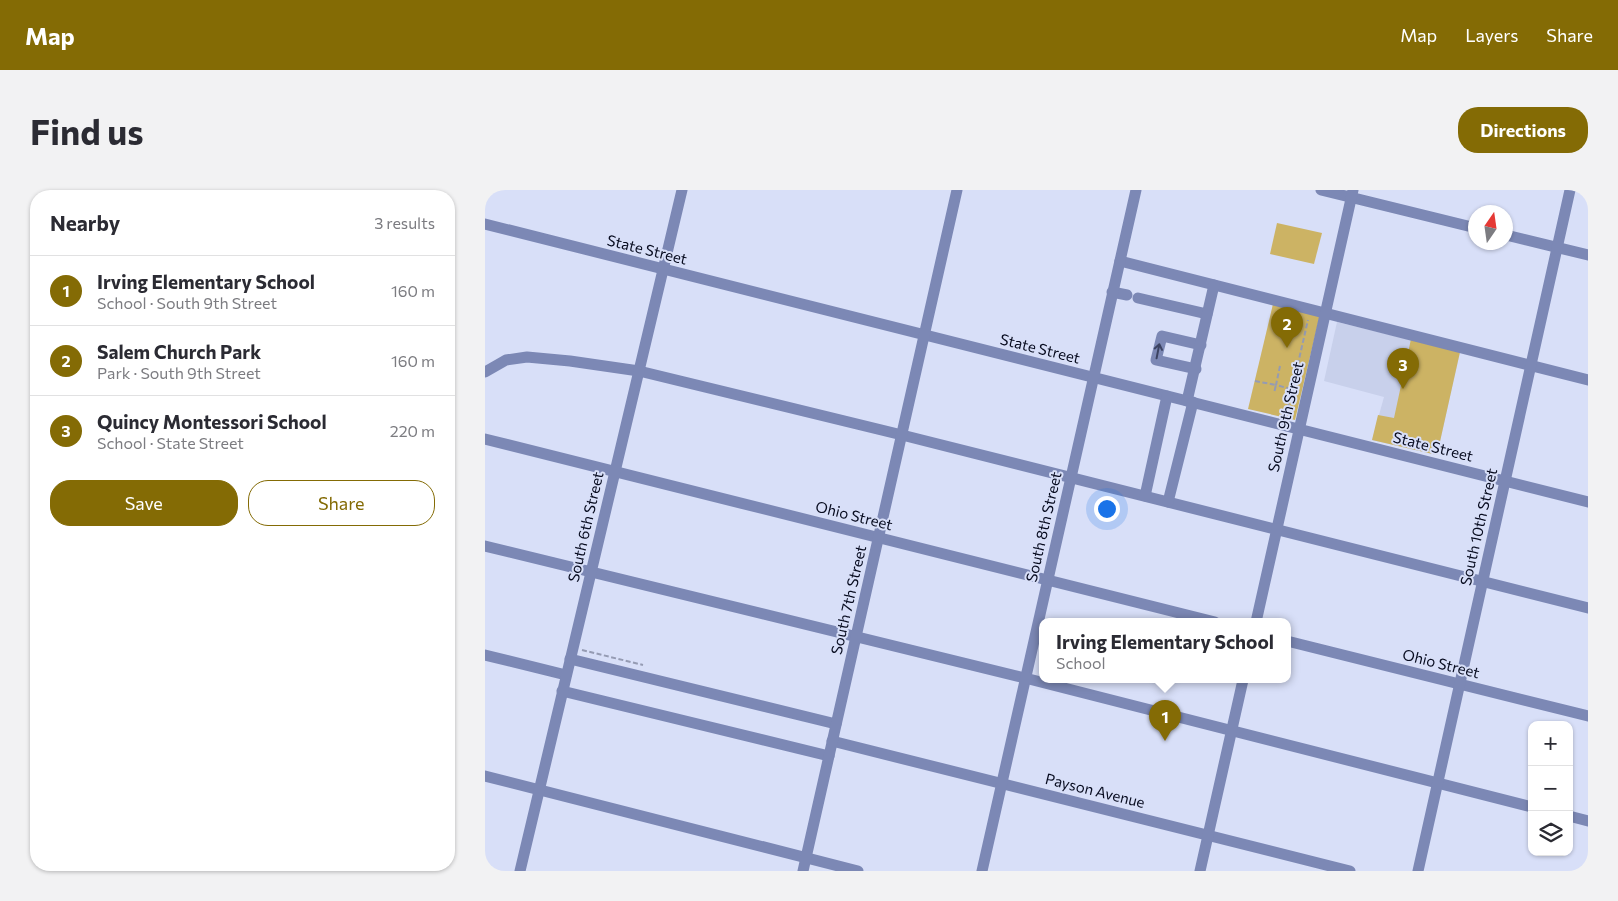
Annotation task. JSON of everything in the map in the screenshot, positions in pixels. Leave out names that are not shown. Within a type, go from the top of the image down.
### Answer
[{"type":"street","name":"South 6th Street","points":[[520,871],[682,190]]},
{"type":"street","name":"South 7th Street","points":[[803,871],[957,190]]},
{"type":"street","name":"South 8th Street","points":[[982,871],[1136,190]]},
{"type":"street","points":[[1321,190],[1352,194],[1468,226]]},
{"type":"street","name":"South 10th Street","points":[[1418,871],[1570,190]]},
{"type":"street","name":"South 9th Street","points":[[1257,618],[1352,194]]},
{"type":"street","name":"State Street","points":[[485,224],[1588,502]]},
{"type":"street","points":[[1513,237],[1588,255]]},
{"type":"street","points":[[1119,261],[1588,380]]},
{"type":"street","points":[[1167,502],[1214,284]]},
{"type":"street","points":[[1112,292],[1207,314]]},
{"type":"street","points":[[1196,368],[1157,360],[1158,352],[1162,336],[1201,346]]},
{"type":"street","points":[[485,372],[507,360],[527,357],[639,371],[1071,477],[1588,608]]},
{"type":"street","points":[[1145,496],[1167,396]]},
{"type":"street","name":"Ohio Street","points":[[485,439],[1199,618]]},
{"type":"street","points":[[485,546],[1039,682]]},
{"type":"street","name":"Ohio Street","points":[[1291,641],[1588,716]]},
{"type":"street","points":[[485,655],[566,675]]},
{"type":"street","points":[[570,659],[836,724]]},
{"type":"street","points":[[1044,683],[1528,806]]},
{"type":"street","points":[[1199,871],[1242,683]]},
{"type":"street","points":[[563,691],[829,756]]},
{"type":"street","name":"Payson Avenue","points":[[832,741],[1350,871]]},
{"type":"street","points":[[485,776],[858,871]]},
{"type":"street","points":[[1573,817],[1588,821]]},
{"type":"path","points":[[1284,425],[1311,309]]},
{"type":"path","points":[[1274,393],[1280,366]]},
{"type":"path","points":[[1255,381],[1307,393]]},
{"type":"shaded area","points":[[1277,223],[1322,233],[1314,264],[1270,254]]},
{"type":"shaded area","points":[[1273,304],[1320,315],[1295,420],[1248,409]]},
{"type":"shaded area","points":[[1337,322],[1460,352],[1437,455],[1372,440],[1384,397],[1324,381]]},
{"type":"shaded area","points":[[1411,339],[1460,352],[1437,455],[1372,440],[1378,415],[1394,418]]},
{"type":"place","name":"Salem Church Park","points":[[1287,348]]},
{"type":"place","name":"Quincy Montessori School","points":[[1403,389]]},
{"type":"place","name":"Irving Elementary School","points":[[1165,741]]}]
